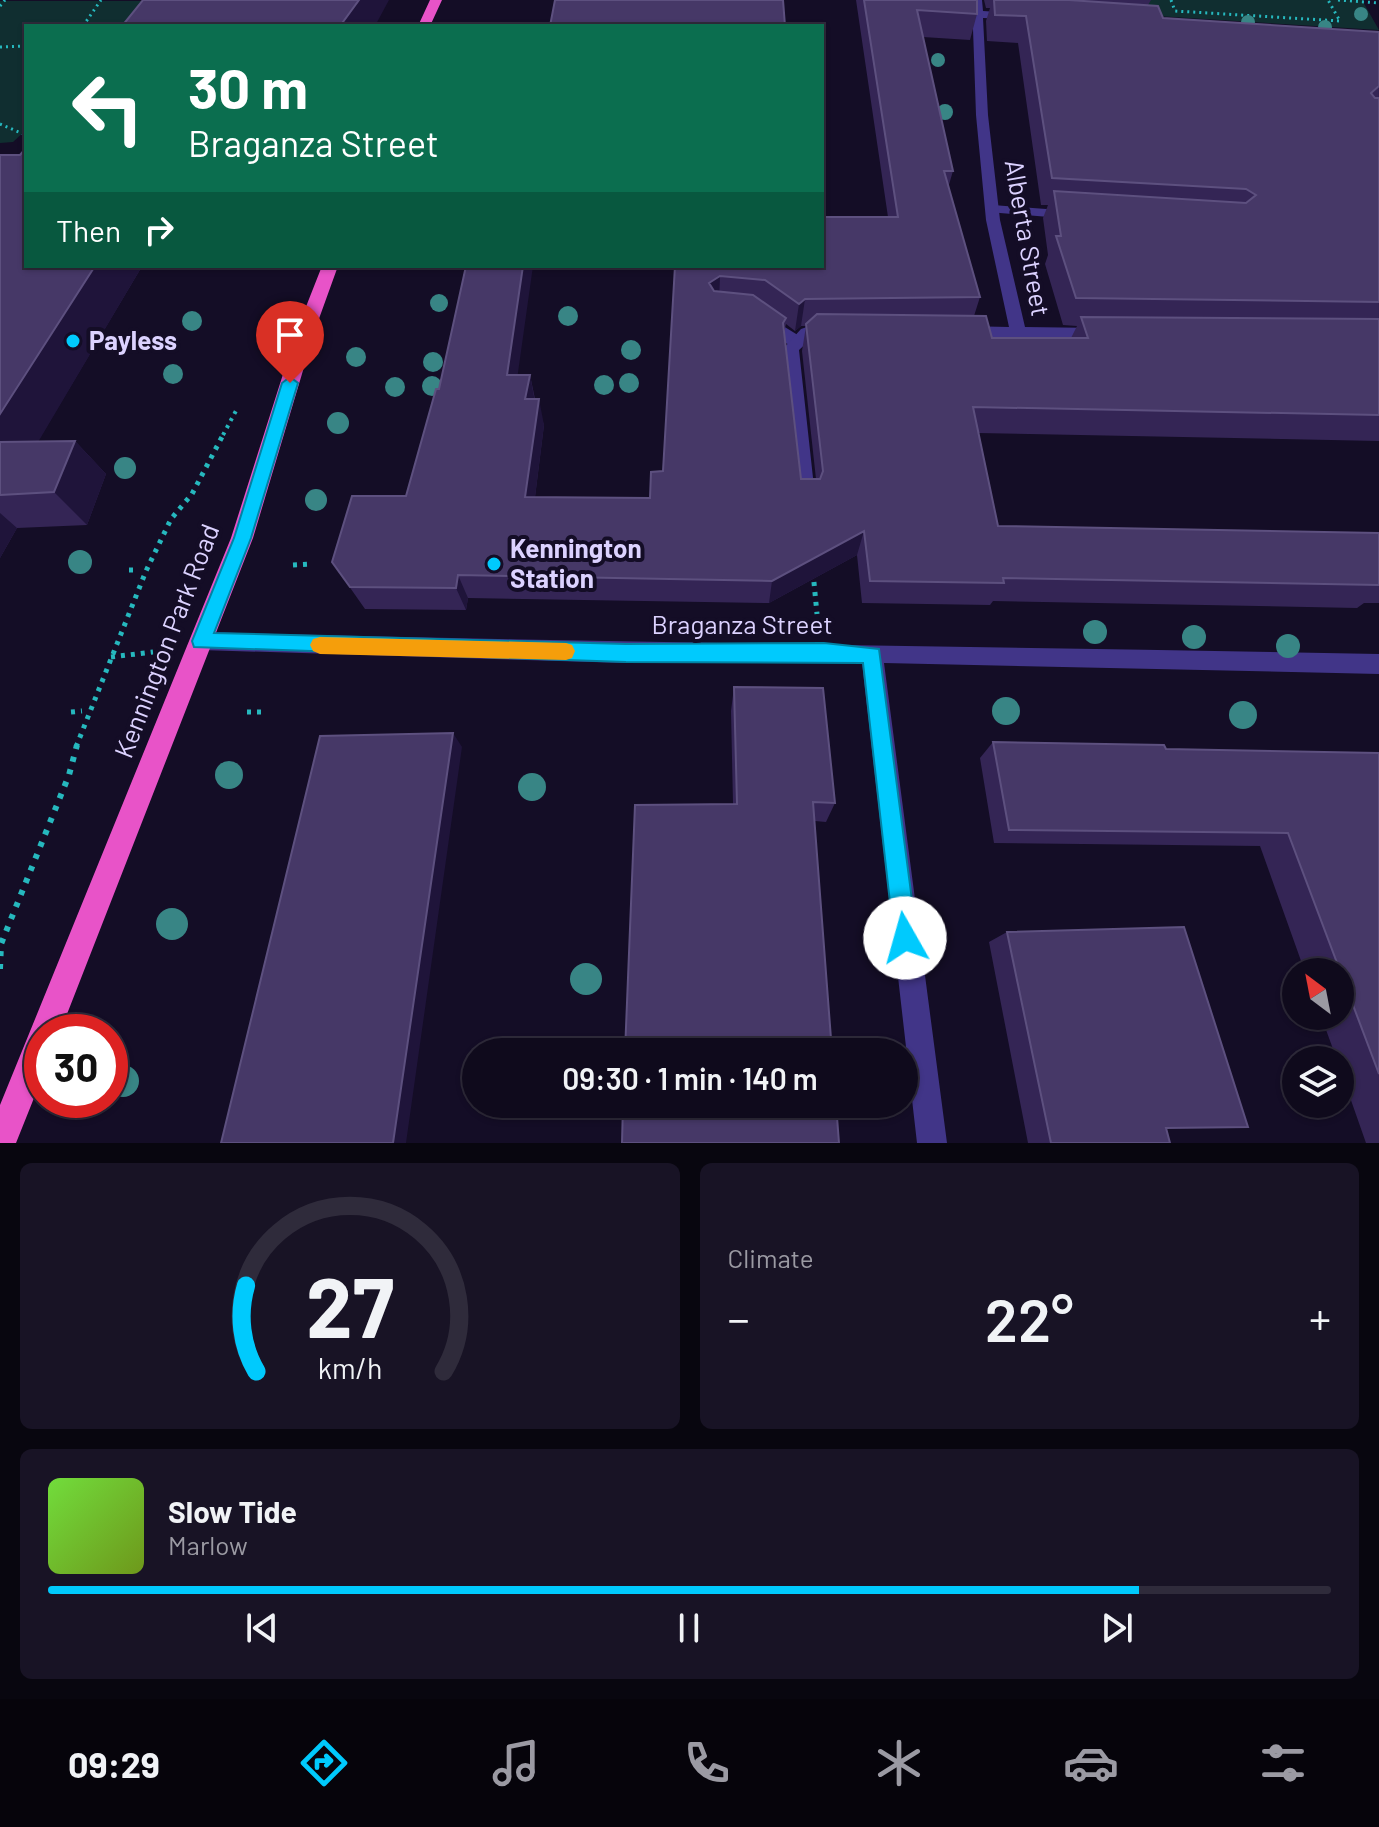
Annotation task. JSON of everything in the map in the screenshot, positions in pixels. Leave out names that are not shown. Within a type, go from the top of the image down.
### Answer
[{"type":"highway","points":[[425,24],[436,0]]},
{"type":"highway","name":"Kennington Park Road","points":[[52,1014],[242,538],[307,327],[329,268]]},
{"type":"highway","points":[[0,1143],[24,1084]]},
{"type":"street","points":[[978,7],[1024,17]]},
{"type":"street","name":"Alberta Street","points":[[951,332],[1018,332],[993,209],[982,115],[978,7]]},
{"type":"street","points":[[993,209],[1095,216]]},
{"type":"street","points":[[743,313],[756,314],[795,341]]},
{"type":"street","points":[[1018,332],[1120,334]]},
{"type":"street","points":[[806,496],[791,349],[795,341],[807,333],[855,333]]},
{"type":"street","name":"Braganza Street","points":[[201,641],[626,653],[824,652],[1379,664]]},
{"type":"street","points":[[872,655],[932,1143]]},
{"type":"path","points":[[0,6],[5,0]]},
{"type":"path","points":[[84,24],[101,0]]},
{"type":"path","points":[[1171,0],[1175,11],[1340,21],[1328,0]]},
{"type":"path","points":[[1338,0],[1379,3]]},
{"type":"path","points":[[1186,11],[1189,18]]},
{"type":"path","points":[[0,47],[24,46]]},
{"type":"path","points":[[0,124],[24,134]]},
{"type":"path","points":[[0,969],[1,944],[69,775],[79,735],[146,571],[171,519],[192,494],[233,413],[242,402]]},
{"type":"path","points":[[293,565],[312,564]]},
{"type":"path","points":[[813,568],[824,652]]},
{"type":"path","points":[[129,570],[139,570]]},
{"type":"path","points":[[71,712],[82,711]]},
{"type":"path","points":[[247,712],[264,712]]},
{"type":"green space","points":[[1136,0],[1362,0],[1379,30],[1141,15]]},
{"type":"green space","points":[[0,1],[218,1],[203,24],[24,24],[24,132],[13,142],[0,143]]},
{"type":"building","points":[[143,0],[359,0],[341,24],[124,24]]},
{"type":"building","points":[[555,0],[783,0],[785,24],[550,24]]},
{"type":"building","points":[[864,0],[977,0],[977,14],[917,10],[953,171],[944,171],[980,297],[805,299],[799,304],[765,280],[720,276],[709,283],[714,291],[753,295],[786,318],[783,323],[801,479],[820,479],[823,471],[806,324],[817,314],[986,316],[992,338],[1088,338],[1081,317],[1379,319],[1379,415],[973,407],[998,526],[1379,533],[1379,585],[1003,578],[1004,583],[870,581],[864,531],[772,581],[458,575],[456,588],[350,587],[332,562],[352,496],[406,496],[436,389],[439,389],[466,268],[523,268],[507,375],[530,375],[525,399],[539,399],[525,497],[650,498],[651,472],[663,471],[675,268],[824,268],[824,217],[898,217]]},
{"type":"building","points":[[994,0],[1069,0],[1158,6],[1163,18],[1379,32],[1379,86],[1371,93],[1379,98],[1379,302],[1076,298],[1056,236],[1061,236],[1054,191],[1246,203],[1256,195],[1246,189],[1052,178],[1026,16],[995,15]]},
{"type":"building","points":[[24,150],[24,268],[94,268],[0,414],[0,155],[20,155]]},
{"type":"building","points":[[75,441],[54,492],[0,495],[0,442]]},
{"type":"building","points":[[734,687],[823,688],[835,803],[813,802],[831,1038],[626,1038],[635,805],[737,804]]},
{"type":"building","points":[[453,733],[393,1143],[221,1143],[320,736]]},
{"type":"building","points":[[993,742],[1379,753],[1379,1074],[1354,1008],[1354,958],[1335,958],[1288,833],[1009,830]]},
{"type":"building","points":[[1184,927],[1248,1127],[1166,1128],[1170,1143],[1051,1143],[1007,932]]},
{"type":"building","points":[[623,1118],[837,1118],[839,1143],[622,1143]]},
{"type":"slow traffic","points":[[320,645],[566,651]]},
{"type":"place","name":"Payless","points":[[73,341]]},
{"type":"place","name":"Kennington Station","points":[[494,564]]},
{"type":"route","points":[[290,383],[232,567],[201,641],[626,653],[824,652],[872,655],[905,938]]}]
